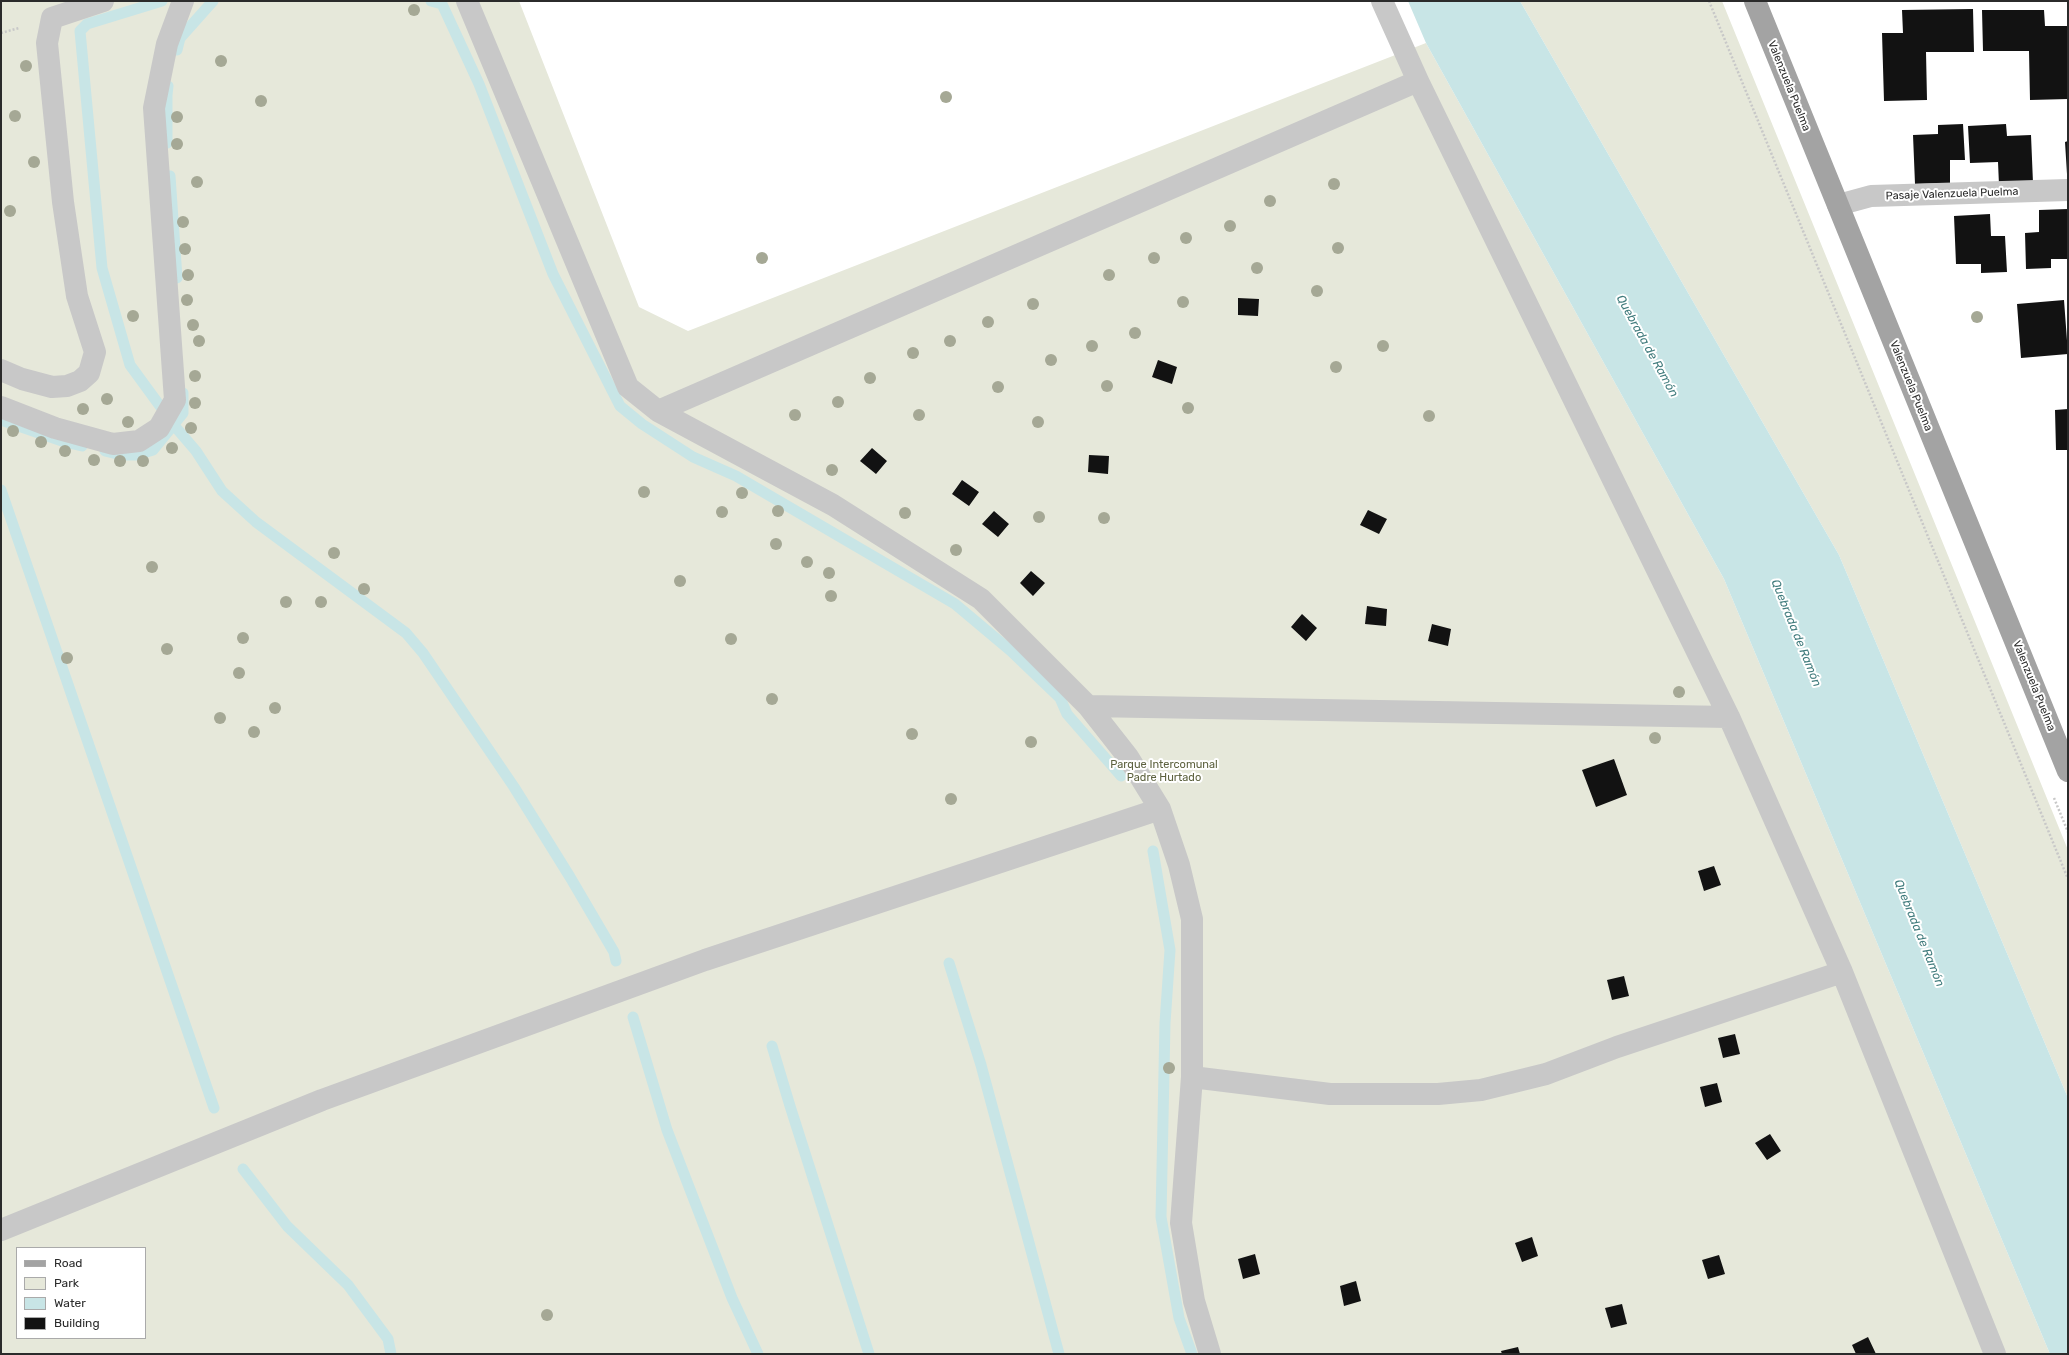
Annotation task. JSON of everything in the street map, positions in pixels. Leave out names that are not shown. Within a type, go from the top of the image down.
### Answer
[{"type":"main road","name":"Valenzuela Puelma","points":[[1755,1],[2068,771]]},
{"type":"street","points":[[1,370],[22,379],[52,386],[67,386],[80,382],[90,373],[95,352],[77,296],[63,202],[47,43],[52,18],[103,1]]},
{"type":"street","points":[[1,407],[55,428],[113,444],[139,441],[159,428],[175,400],[154,108],[167,44],[183,1]]},
{"type":"street","points":[[467,1],[628,388],[658,411],[833,505],[981,599],[1088,706],[1128,757],[1160,810],[1179,864],[1192,919],[1192,1077],[1181,1223],[1194,1301],[1210,1354]]},
{"type":"street","points":[[1382,1],[1418,81],[1729,717],[1842,972],[1995,1354]]},
{"type":"street","points":[[658,411],[1418,81]]},
{"type":"street","name":"Pasaje Valenzuela Puelma","points":[[1838,205],[1871,196],[2068,190]]},
{"type":"street","points":[[1088,706],[1729,717]]},
{"type":"street","points":[[1,1230],[322,1100],[705,960],[1160,810]]},
{"type":"street","points":[[1192,1077],[1330,1094],[1438,1094],[1481,1090],[1546,1074],[1624,1045],[1842,972]]},
{"type":"path","points":[[1709,1],[2068,879]]},
{"type":"green space","name":"Parque Intercomunal Padre Hurtado","points":[[1,1],[519,1],[639,307],[688,331],[1426,43],[1724,579],[2050,1354],[1,1354]]},
{"type":"green space","points":[[1520,1],[1722,1],[2068,850],[2068,1098],[1839,555]]},
{"type":"water","name":"Quebrada de Ramón","points":[[1408,1],[1520,1],[1839,555],[2068,1098],[2068,1354],[2050,1354],[1724,579],[1426,43]]},
{"type":"building","points":[[1973,9],[1974,52],[1926,52],[1927,100],[1884,101],[1882,33],[1903,33],[1902,10]]},
{"type":"building","points":[[1982,10],[2044,10],[2045,26],[2068,26],[2068,99],[2030,100],[2029,51],[1983,51]]},
{"type":"building","points":[[1963,124],[1965,160],[1950,160],[1950,183],[1915,184],[1913,135],[1938,134],[1938,125]]},
{"type":"building","points":[[2006,124],[2007,136],[2031,135],[2033,183],[1999,185],[1998,162],[1970,163],[1968,126]]},
{"type":"building","points":[[2068,141],[2068,174],[2067,174],[2065,142]]},
{"type":"building","points":[[2068,209],[2068,259],[2051,259],[2051,268],[2026,269],[2025,233],[2039,232],[2039,210]]},
{"type":"building","points":[[1990,214],[1991,236],[2005,236],[2007,272],[1981,273],[1981,264],[1956,264],[1954,216]]},
{"type":"building","points":[[1238,298],[1259,299],[1258,316],[1238,315]]},
{"type":"building","points":[[2064,300],[2068,354],[2021,358],[2017,304]]},
{"type":"building","points":[[1158,360],[1177,367],[1172,384],[1152,377]]},
{"type":"building","points":[[2068,409],[2068,450],[2056,450],[2055,410]]},
{"type":"building","points":[[872,448],[887,461],[876,474],[860,461]]},
{"type":"building","points":[[1089,455],[1109,456],[1108,474],[1088,472]]},
{"type":"building","points":[[962,480],[979,492],[969,506],[952,494]]},
{"type":"building","points":[[1368,510],[1387,519],[1379,534],[1360,525]]},
{"type":"building","points":[[994,511],[1009,524],[998,537],[982,524]]},
{"type":"building","points":[[1031,571],[1045,583],[1033,596],[1020,583]]},
{"type":"building","points":[[1367,606],[1387,609],[1386,626],[1365,624]]},
{"type":"building","points":[[1302,614],[1317,628],[1306,641],[1291,627]]},
{"type":"building","points":[[1432,624],[1451,629],[1448,646],[1428,641]]},
{"type":"building","points":[[1614,759],[1627,795],[1596,807],[1582,770]]},
{"type":"building","points":[[1714,866],[1721,885],[1704,891],[1698,871]]},
{"type":"building","points":[[1624,976],[1629,996],[1612,1000],[1607,980]]},
{"type":"building","points":[[1735,1034],[1740,1054],[1723,1058],[1718,1038]]},
{"type":"building","points":[[1717,1083],[1722,1102],[1705,1107],[1700,1087]]},
{"type":"building","points":[[1770,1134],[1781,1151],[1767,1160],[1755,1143]]},
{"type":"building","points":[[1532,1237],[1538,1256],[1522,1262],[1515,1243]]},
{"type":"building","points":[[1255,1254],[1260,1274],[1243,1279],[1238,1259]]},
{"type":"building","points":[[1719,1255],[1725,1274],[1708,1279],[1702,1260]]},
{"type":"building","points":[[1356,1281],[1361,1301],[1344,1306],[1340,1286]]},
{"type":"building","points":[[1622,1304],[1627,1324],[1611,1328],[1605,1308]]},
{"type":"building","points":[[1868,1337],[1876,1354],[1856,1354],[1852,1345]]},
{"type":"building","points":[[1518,1347],[1520,1354],[1502,1354],[1501,1351]]},
{"type":"waterway","points":[[160,406],[130,365],[102,268],[80,31],[87,24],[162,1]]},
{"type":"waterway","points":[[177,50],[180,38],[213,1]]},
{"type":"waterway","points":[[431,1],[442,4],[479,84],[553,274],[620,406],[642,424],[693,457],[736,476],[955,604],[1011,651],[1060,698],[1067,714],[1121,776]]},
{"type":"waterway","points":[[167,143],[168,86]]},
{"type":"waterway","points":[[170,176],[177,278]]},
{"type":"waterway","points":[[105,451],[121,455],[137,455],[153,450],[183,413],[183,393]]},
{"type":"waterway","points":[[1,420],[65,442],[82,446]]},
{"type":"waterway","points":[[172,423],[196,451],[222,491],[256,522],[406,633],[423,653],[514,787],[570,877],[614,952],[616,961]]},
{"type":"waterway","points":[[1,490],[214,1108]]},
{"type":"waterway","points":[[1153,851],[1170,950],[1165,1023],[1161,1217],[1179,1318],[1192,1354]]},
{"type":"waterway","points":[[949,963],[981,1065],[1059,1354]]},
{"type":"waterway","points":[[633,1017],[667,1130],[732,1298],[758,1354]]},
{"type":"waterway","points":[[772,1046],[869,1354]]},
{"type":"waterway","points":[[243,1169],[287,1226],[348,1285],[388,1339],[391,1354]]}]
